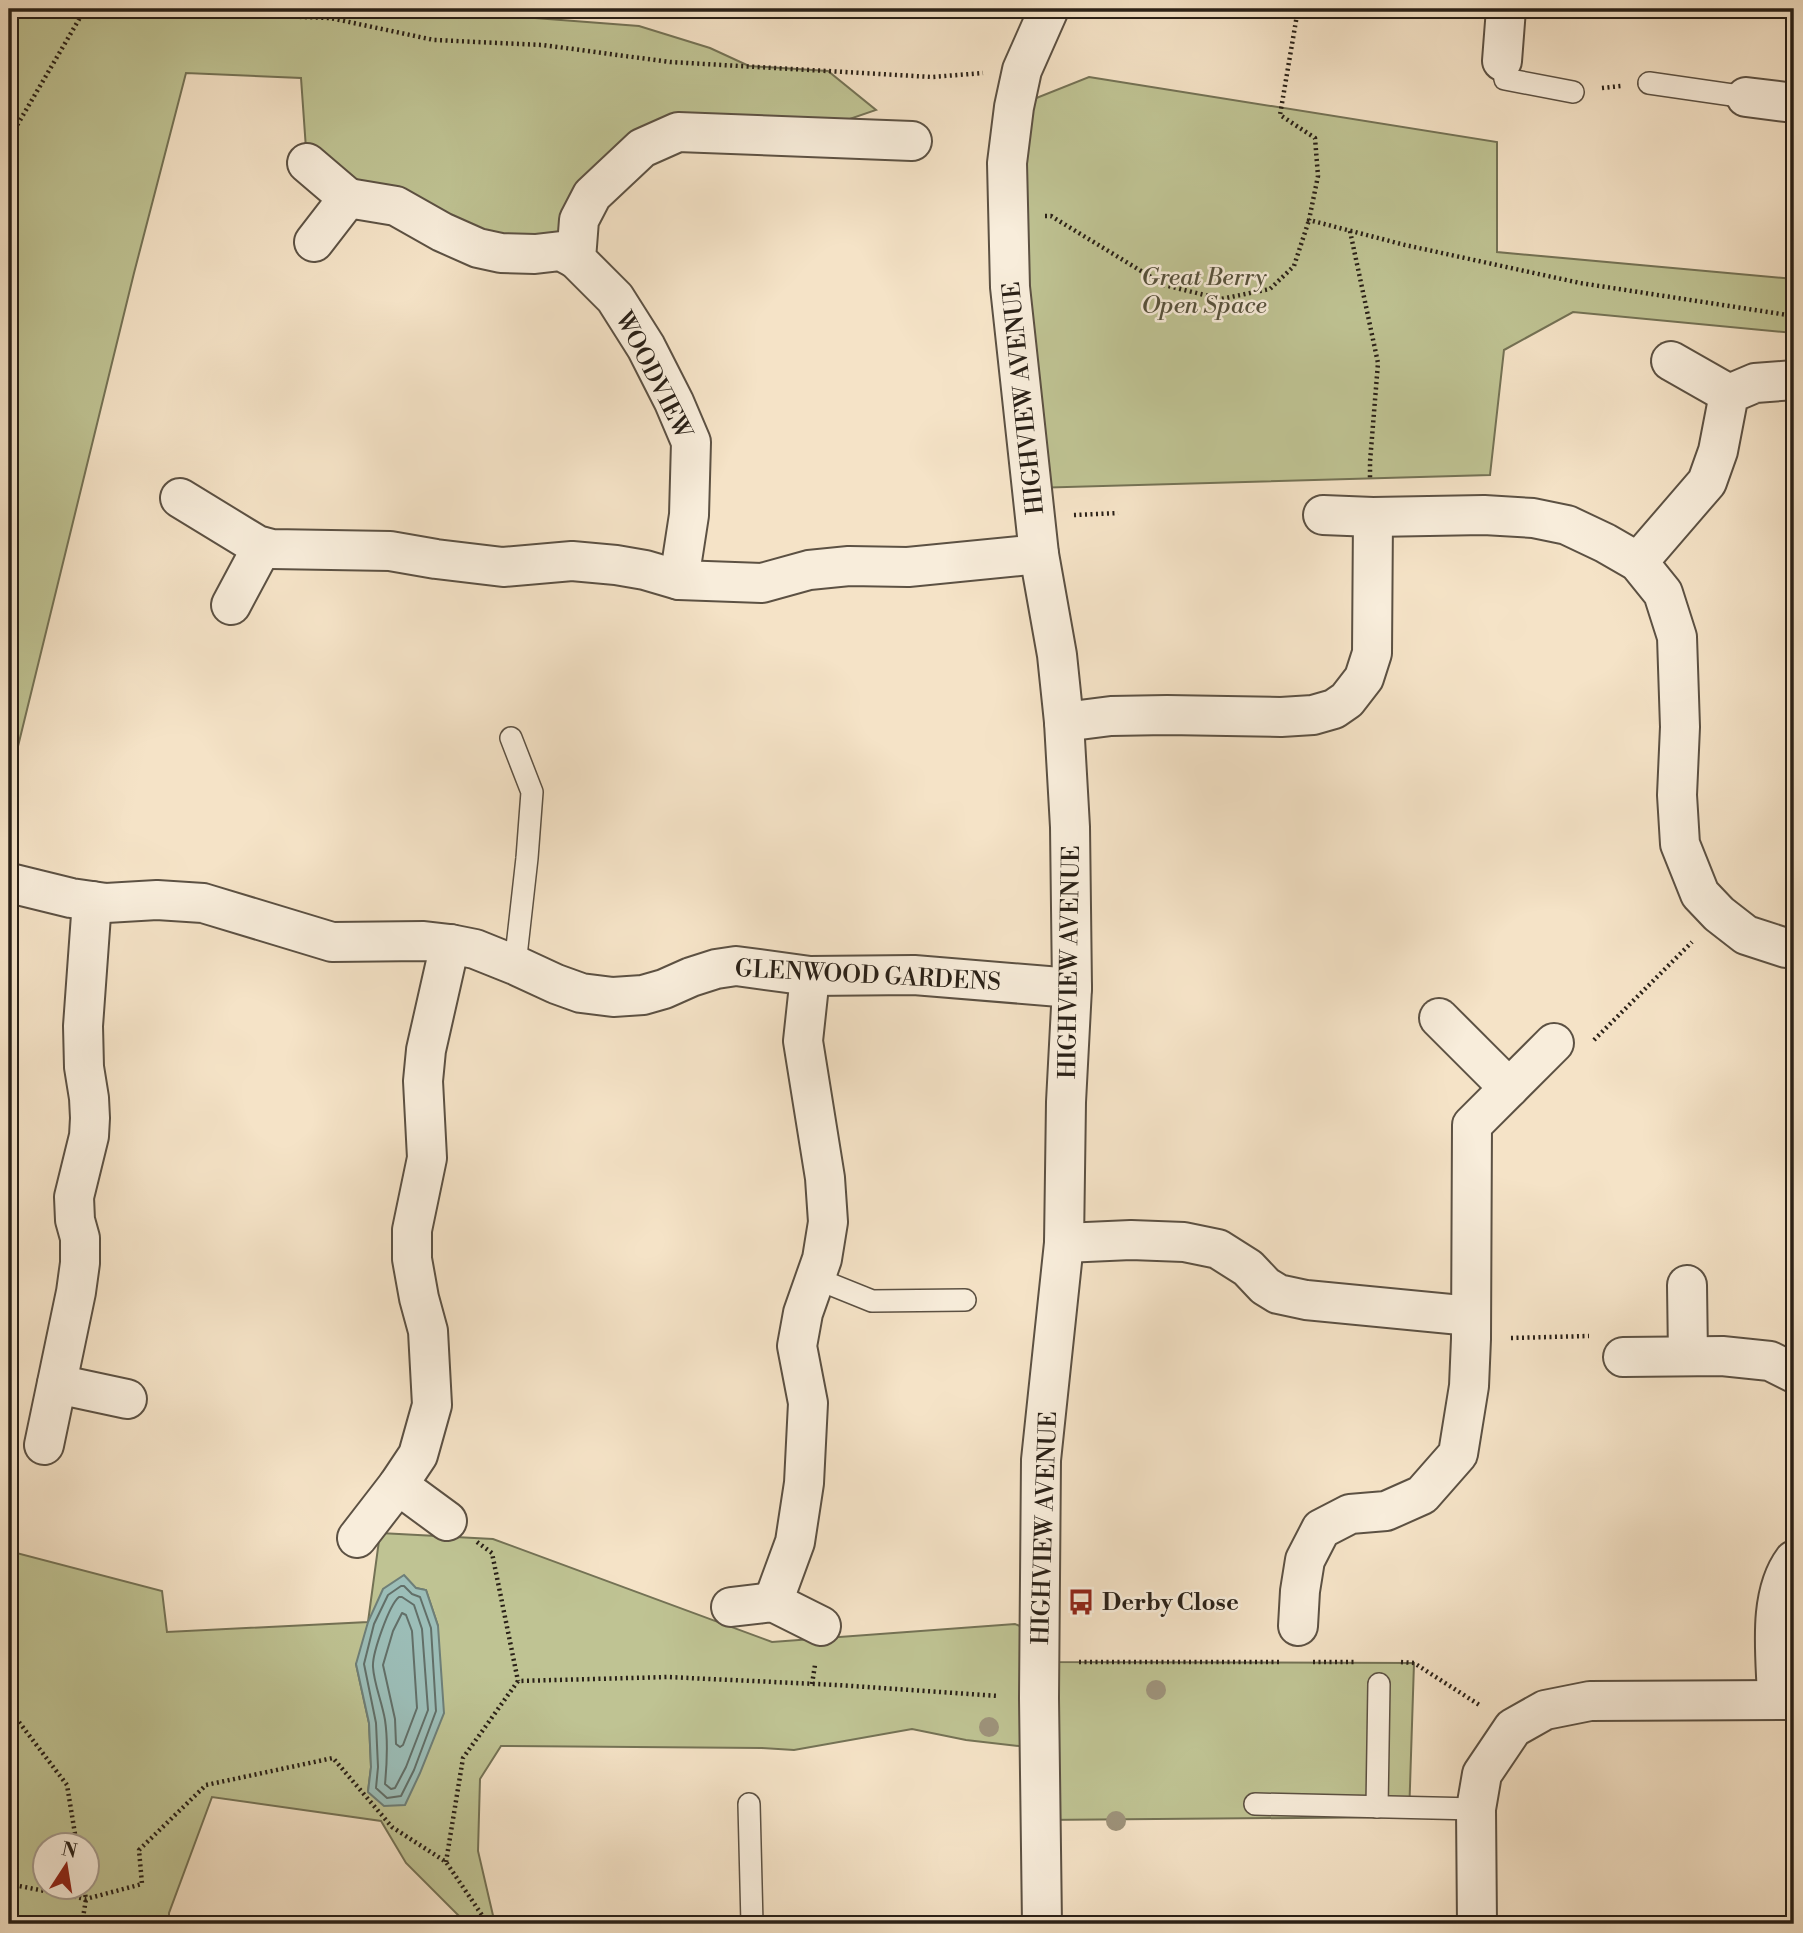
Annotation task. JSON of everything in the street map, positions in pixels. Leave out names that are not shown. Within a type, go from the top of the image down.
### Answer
[{"type":"street","name":"HIGHVIEW AVENUE","points":[[1042,1924],[1039,1680],[1041,1460],[1064,1243],[1066,1102],[1072,988],[1070,827],[1064,722],[1039,554],[1010,287],[1007,163],[1014,107],[1023,70],[1049,9]]},
{"type":"street","points":[[1502,61],[1506,9]]},
{"type":"street","points":[[1746,97],[1794,103]]},
{"type":"street","points":[[307,163],[348,198],[396,206],[442,232],[478,248],[524,254],[561,251],[576,259],[579,220],[592,195],[642,148],[678,132],[912,141]]},
{"type":"street","points":[[314,242],[348,198]]},
{"type":"street","name":"WOODVIEW","points":[[576,259],[615,298],[646,347],[691,442],[689,515],[679,580]]},
{"type":"street","points":[[1671,361],[1729,394]]},
{"type":"street","points":[[1729,394],[1755,383],[1794,380]]},
{"type":"street","points":[[1638,562],[1707,482],[1718,451],[1729,394]]},
{"type":"street","points":[[180,498],[262,547],[286,550],[390,551],[503,567],[572,561],[645,570],[679,580],[762,583],[809,570],[849,566],[908,567],[1039,554]]},
{"type":"street","points":[[1323,515],[1373,517],[1484,514],[1533,518],[1567,525],[1638,562],[1663,593],[1677,637],[1677,795],[1680,844],[1700,894],[1719,915],[1746,936],[1794,949]]},
{"type":"street","points":[[1064,722],[1111,716],[1281,717],[1313,715],[1334,709],[1347,700],[1364,678],[1372,653],[1373,517]]},
{"type":"street","points":[[231,606],[262,547]]},
{"type":"street","name":"GLENWOOD GARDENS","points":[[14,884],[92,901],[202,902],[332,942],[424,941],[450,944],[475,949],[581,993],[613,997],[643,995],[716,969],[736,966],[810,976],[914,975],[1072,988]]},
{"type":"street","points":[[44,1445],[80,1263],[75,1197],[89,1136],[83,1026],[92,901]]},
{"type":"street","points":[[357,1538],[418,1455],[432,1405],[428,1331],[412,1259],[412,1230],[427,1158],[423,1081],[426,1051],[450,944]]},
{"type":"street","points":[[773,1602],[795,1542],[804,1483],[808,1403],[797,1346],[803,1313],[822,1259],[828,1222],[825,1178],[803,1041],[810,976]]},
{"type":"street","points":[[1439,1018],[1509,1088]]},
{"type":"street","points":[[1300,1644],[1300,1591],[1306,1560],[1321,1529],[1350,1514],[1386,1511],[1422,1495],[1458,1454],[1469,1386],[1472,1125],[1555,1043]]},
{"type":"street","points":[[1064,1243],[1184,1242],[1218,1249],[1248,1268],[1265,1286],[1278,1294],[1471,1327]]},
{"type":"street","points":[[1687,1285],[1688,1356]]},
{"type":"street","points":[[1623,1357],[1722,1356],[1770,1361],[1794,1373]]},
{"type":"street","points":[[57,1384],[127,1399]]},
{"type":"street","points":[[398,1485],[447,1521]]},
{"type":"street","points":[[1477,1924],[1476,1809],[1482,1773],[1513,1728],[1545,1710],[1590,1700],[1786,1699],[1776,1623],[1778,1595],[1787,1569],[1794,1560]]},
{"type":"street","points":[[731,1607],[773,1602],[821,1626]]},
{"type":"lane","points":[[1502,61],[1505,79],[1573,92]]},
{"type":"lane","points":[[1649,83],[1746,97]]},
{"type":"lane","points":[[511,738],[532,792],[515,965]]},
{"type":"lane","points":[[815,1278],[872,1301],[965,1300]]},
{"type":"lane","points":[[1377,1807],[1379,1684]]},
{"type":"lane","points":[[748,1804],[752,1924]]},
{"type":"lane","points":[[1255,1804],[1476,1809]]},
{"type":"path","points":[[9,139],[85,9],[330,18],[434,40],[543,45],[684,63],[932,77],[1023,70]]},
{"type":"path","points":[[1009,225],[1025,215],[1051,216],[1164,285],[1221,299],[1270,289],[1294,266],[1309,220],[1318,176],[1315,138],[1280,115],[1298,9]]},
{"type":"path","points":[[1573,92],[1649,83]]},
{"type":"path","points":[[1309,220],[1405,245],[1580,283],[1794,316]]},
{"type":"path","points":[[1350,231],[1378,362],[1370,462],[1373,517]]},
{"type":"path","points":[[1555,1043],[1587,1048],[1719,915]]},
{"type":"path","points":[[1471,1327],[1593,1336],[1623,1357]]},
{"type":"path","points":[[446,1862],[463,1758],[518,1681],[492,1553],[447,1521]]},
{"type":"path","points":[[1300,1644],[1358,1662]]},
{"type":"path","points":[[518,1681],[668,1677],[812,1684],[1039,1680],[1289,1662]]},
{"type":"path","points":[[1400,1662],[1414,1662],[1513,1728]]},
{"type":"path","points":[[9,1709],[67,1785],[75,1832]]},
{"type":"path","points":[[102,1895],[142,1884],[139,1850],[206,1785],[333,1758],[392,1827],[446,1862],[488,1924]]},
{"type":"path","points":[[9,1884],[32,1888]]},
{"type":"path","points":[[82,1924],[86,1902]]},
{"type":"green space","points":[[9,9],[478,9],[535,18],[639,26],[710,48],[749,66],[828,71],[876,110],[800,136],[678,132],[579,220],[535,254],[307,163],[301,78],[186,73],[9,783]]},
{"type":"green space","name":"Great Berry Open Space","points":[[1089,77],[1497,142],[1497,252],[1794,279],[1794,333],[1573,312],[1504,350],[1490,475],[1032,488],[1014,107]]},
{"type":"green space","points":[[380,1533],[493,1539],[772,1642],[1015,1624],[1039,1634],[1040,1662],[1414,1663],[1409,1817],[1041,1820],[1040,1731],[1019,1746],[966,1740],[912,1729],[794,1750],[501,1746],[480,1779],[478,1851],[495,1924],[467,1924],[406,1863],[381,1821],[212,1797],[169,1913],[169,1924],[9,1924],[9,1551],[162,1591],[167,1632],[368,1622]],"holes":[[[416,1588],[426,1590],[438,1626],[368,1791],[371,1767],[369,1723],[356,1664]]]},
{"type":"water","points":[[404,1575],[416,1588],[426,1590],[438,1626],[444,1713],[405,1805],[384,1806],[368,1792],[371,1767],[369,1723],[356,1664],[368,1622],[383,1589]]},
{"type":"place","name":"Derby Close","points":[[1081,1602]]}]
